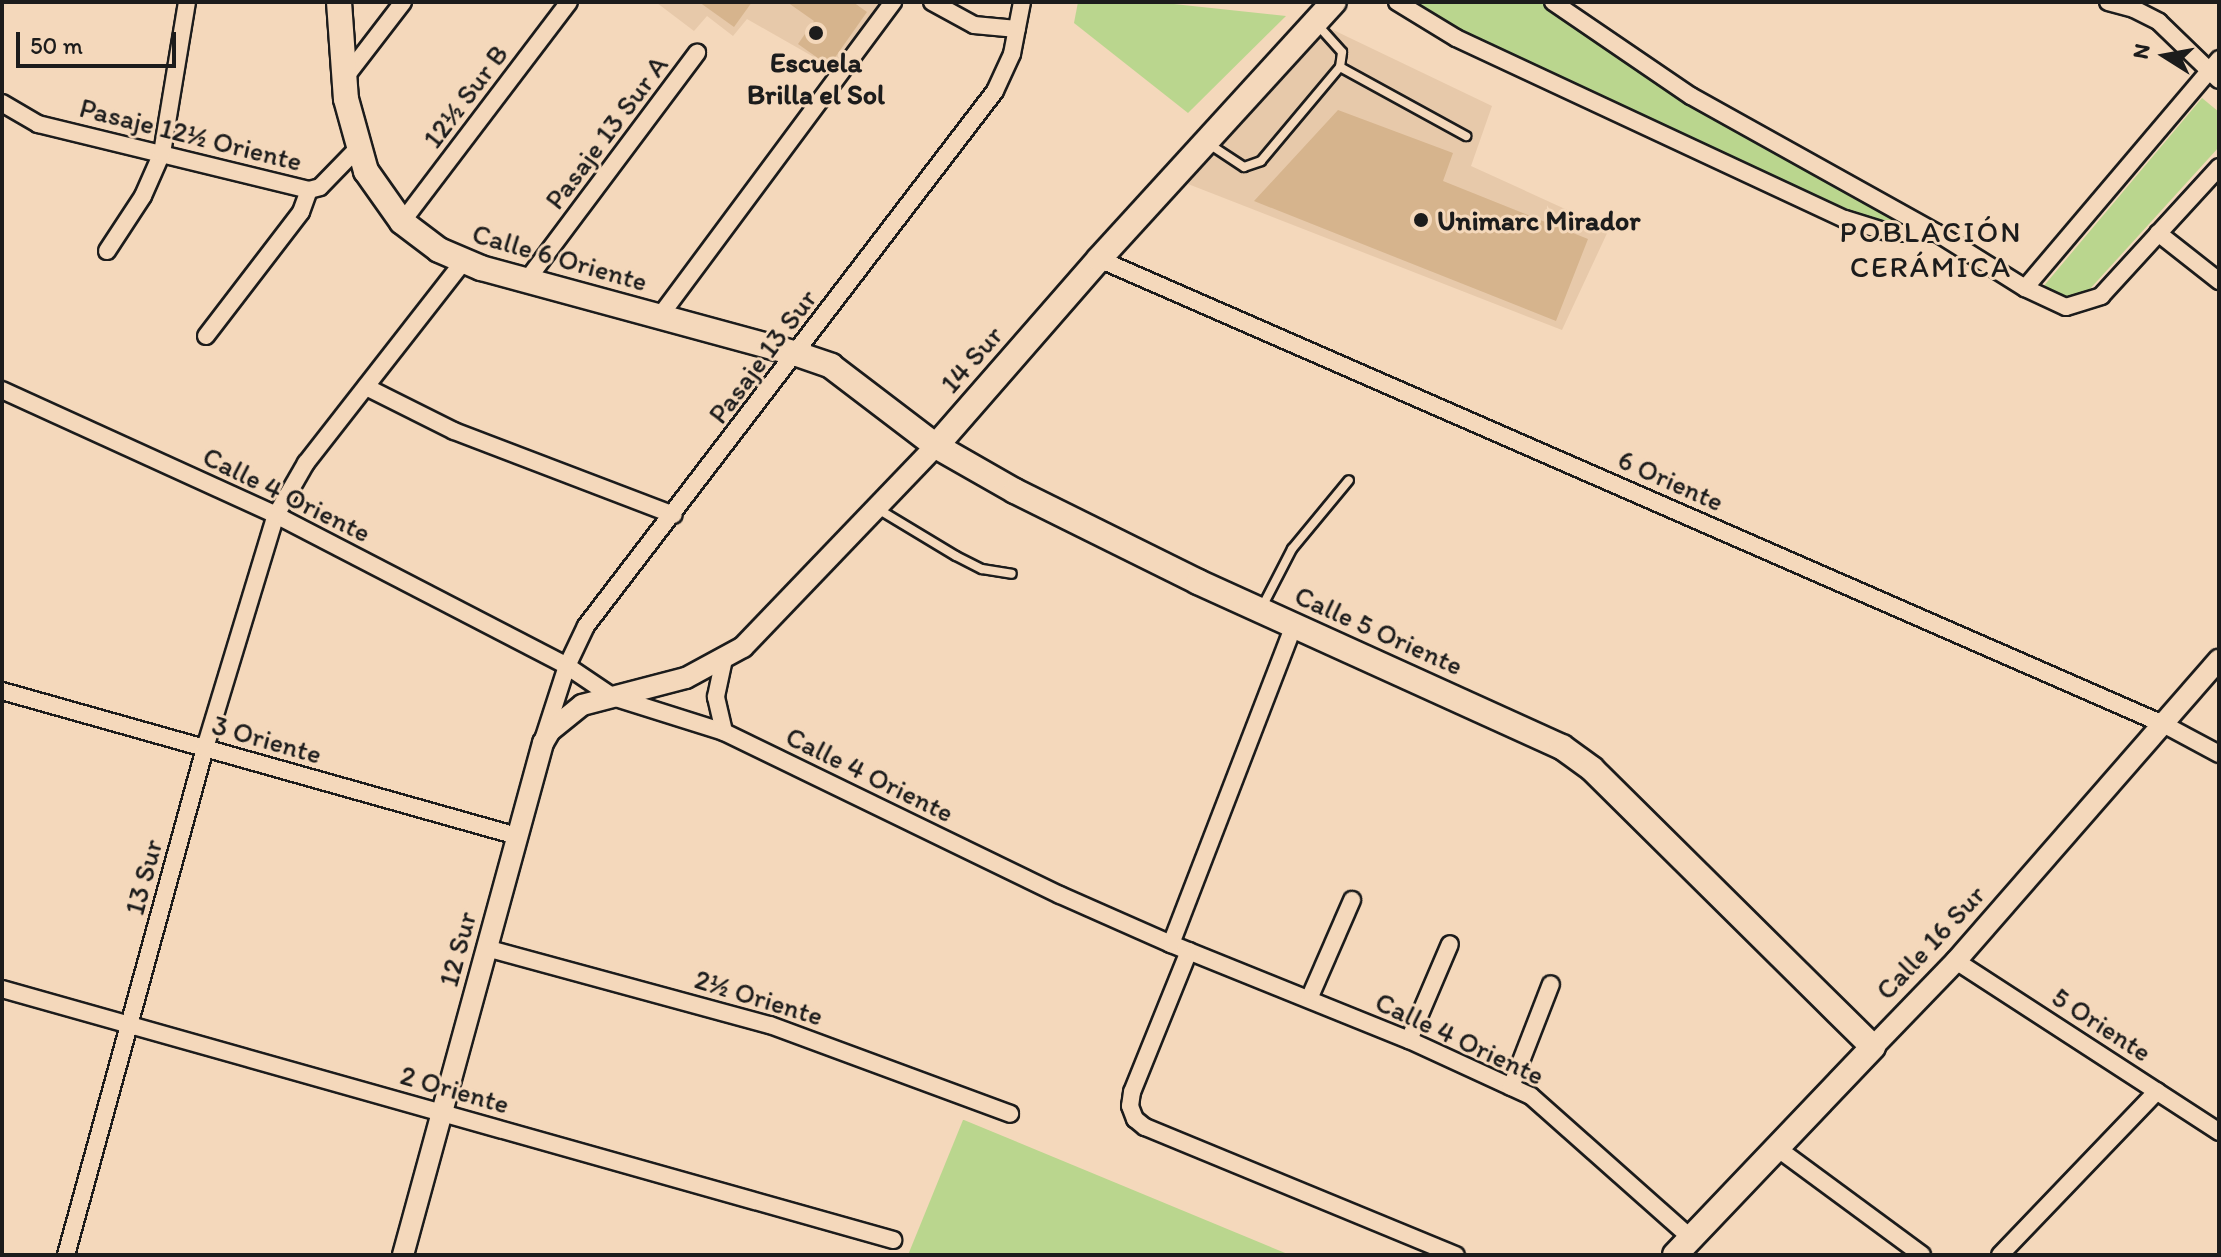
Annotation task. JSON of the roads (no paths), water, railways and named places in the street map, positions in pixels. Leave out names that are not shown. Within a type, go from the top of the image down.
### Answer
[{"type":"main road","name":"Calle 6 Oriente","points":[[339,2],[344,79],[357,149],[377,191],[402,222],[439,250],[463,262],[797,354]]},
{"type":"main road","name":"14 Sur","points":[[936,446],[1099,259],[1334,2]]},
{"type":"main road","name":"Calle 5 Oriente","points":[[797,354],[848,376],[936,446],[1059,514],[1260,610],[1543,738],[1579,758],[1873,1047]]},
{"type":"main road","name":"Calle 16 Sur","points":[[1683,1246],[1873,1047]]},
{"type":"street","points":[[107,251],[143,196],[162,153],[187,2]]},
{"type":"street","points":[[344,79],[403,2]]},
{"type":"street","name":"12½ Sur B","points":[[402,222],[569,2]]},
{"type":"street","points":[[660,316],[893,2]]},
{"type":"street","points":[[932,2],[974,25],[1017,29]]},
{"type":"street","name":"Pasaje 13 Sur","points":[[543,743],[567,666],[586,626],[674,515],[995,91],[1008,67],[1022,2]]},
{"type":"street","points":[[1397,2],[1456,38],[1845,219],[1890,233],[1937,233]]},
{"type":"street","points":[[1553,2],[1691,96],[1937,233],[2025,288],[2066,307],[2101,296],[2219,167]]},
{"type":"street","points":[[2025,288],[2216,70],[2159,22],[2134,9],[2108,2]]},
{"type":"street","name":"Pasaje 13 Sur A","points":[[527,280],[697,53]]},
{"type":"street","name":"Pasaje 12½ Oriente","points":[[2,103],[38,124],[309,190],[320,187],[357,149]]},
{"type":"street","points":[[206,336],[301,212],[309,190]]},
{"type":"street","points":[[2158,233],[2219,281]]},
{"type":"street","name":"6 Oriente","points":[[1099,259],[2165,725],[2219,754]]},
{"type":"street","points":[[276,515],[306,463],[463,262]]},
{"type":"street","points":[[366,387],[454,431],[674,515]]},
{"type":"street","name":"Calle 4 Oriente","points":[[2,390],[276,515],[567,666],[613,697],[724,732],[1060,895],[1171,944],[1409,1040],[1531,1096],[1683,1246]]},
{"type":"street","name":"14 Sur","points":[[613,697],[686,678],[743,647],[782,610],[936,446]]},
{"type":"street","name":"13 Sur","points":[[66,1255],[205,748],[276,515]]},
{"type":"street","points":[[1171,944],[1294,625]]},
{"type":"street","points":[[724,659],[716,697],[724,732]]},
{"type":"street","name":"Calle 16 Sur","points":[[1873,1047],[1956,961],[2219,660]]},
{"type":"street","name":"3 Oriente","points":[[2,691],[517,836]]},
{"type":"street","name":"12 Sur","points":[[403,1255],[543,743],[568,713],[582,705],[613,697]]},
{"type":"street","points":[[1309,999],[1352,900]]},
{"type":"street","points":[[1409,1040],[1450,944]]},
{"type":"street","name":"2½ Oriente","points":[[486,948],[770,1025],[1010,1114]]},
{"type":"street","points":[[1189,951],[1132,1092],[1130,1106],[1135,1119],[1145,1127],[1456,1255]]},
{"type":"street","name":"5 Oriente","points":[[1956,961],[2219,1132]]},
{"type":"street","points":[[1511,1087],[1551,984]]},
{"type":"street","name":"2 Oriente","points":[[2,989],[893,1240]]},
{"type":"street","points":[[2000,1255],[2157,1091]]},
{"type":"street","points":[[1777,1148],[1922,1255]]},
{"type":"lane","points":[[1207,141],[1237,165],[1255,166],[1340,67],[1342,52],[1316,22]]},
{"type":"lane","points":[[1340,67],[1466,136]]},
{"type":"lane","points":[[1260,610],[1292,549],[1349,480]]},
{"type":"lane","points":[[878,508],[982,569],[1012,574]]},
{"type":"place","name":"Escuela Brilla el Sol","points":[[816,33]]},
{"type":"place","name":"Unimarc Mirador","points":[[1421,220]]},
{"type":"district","name":"POBLACIÓN CERÁMICA","points":[[1931,249]]}]
